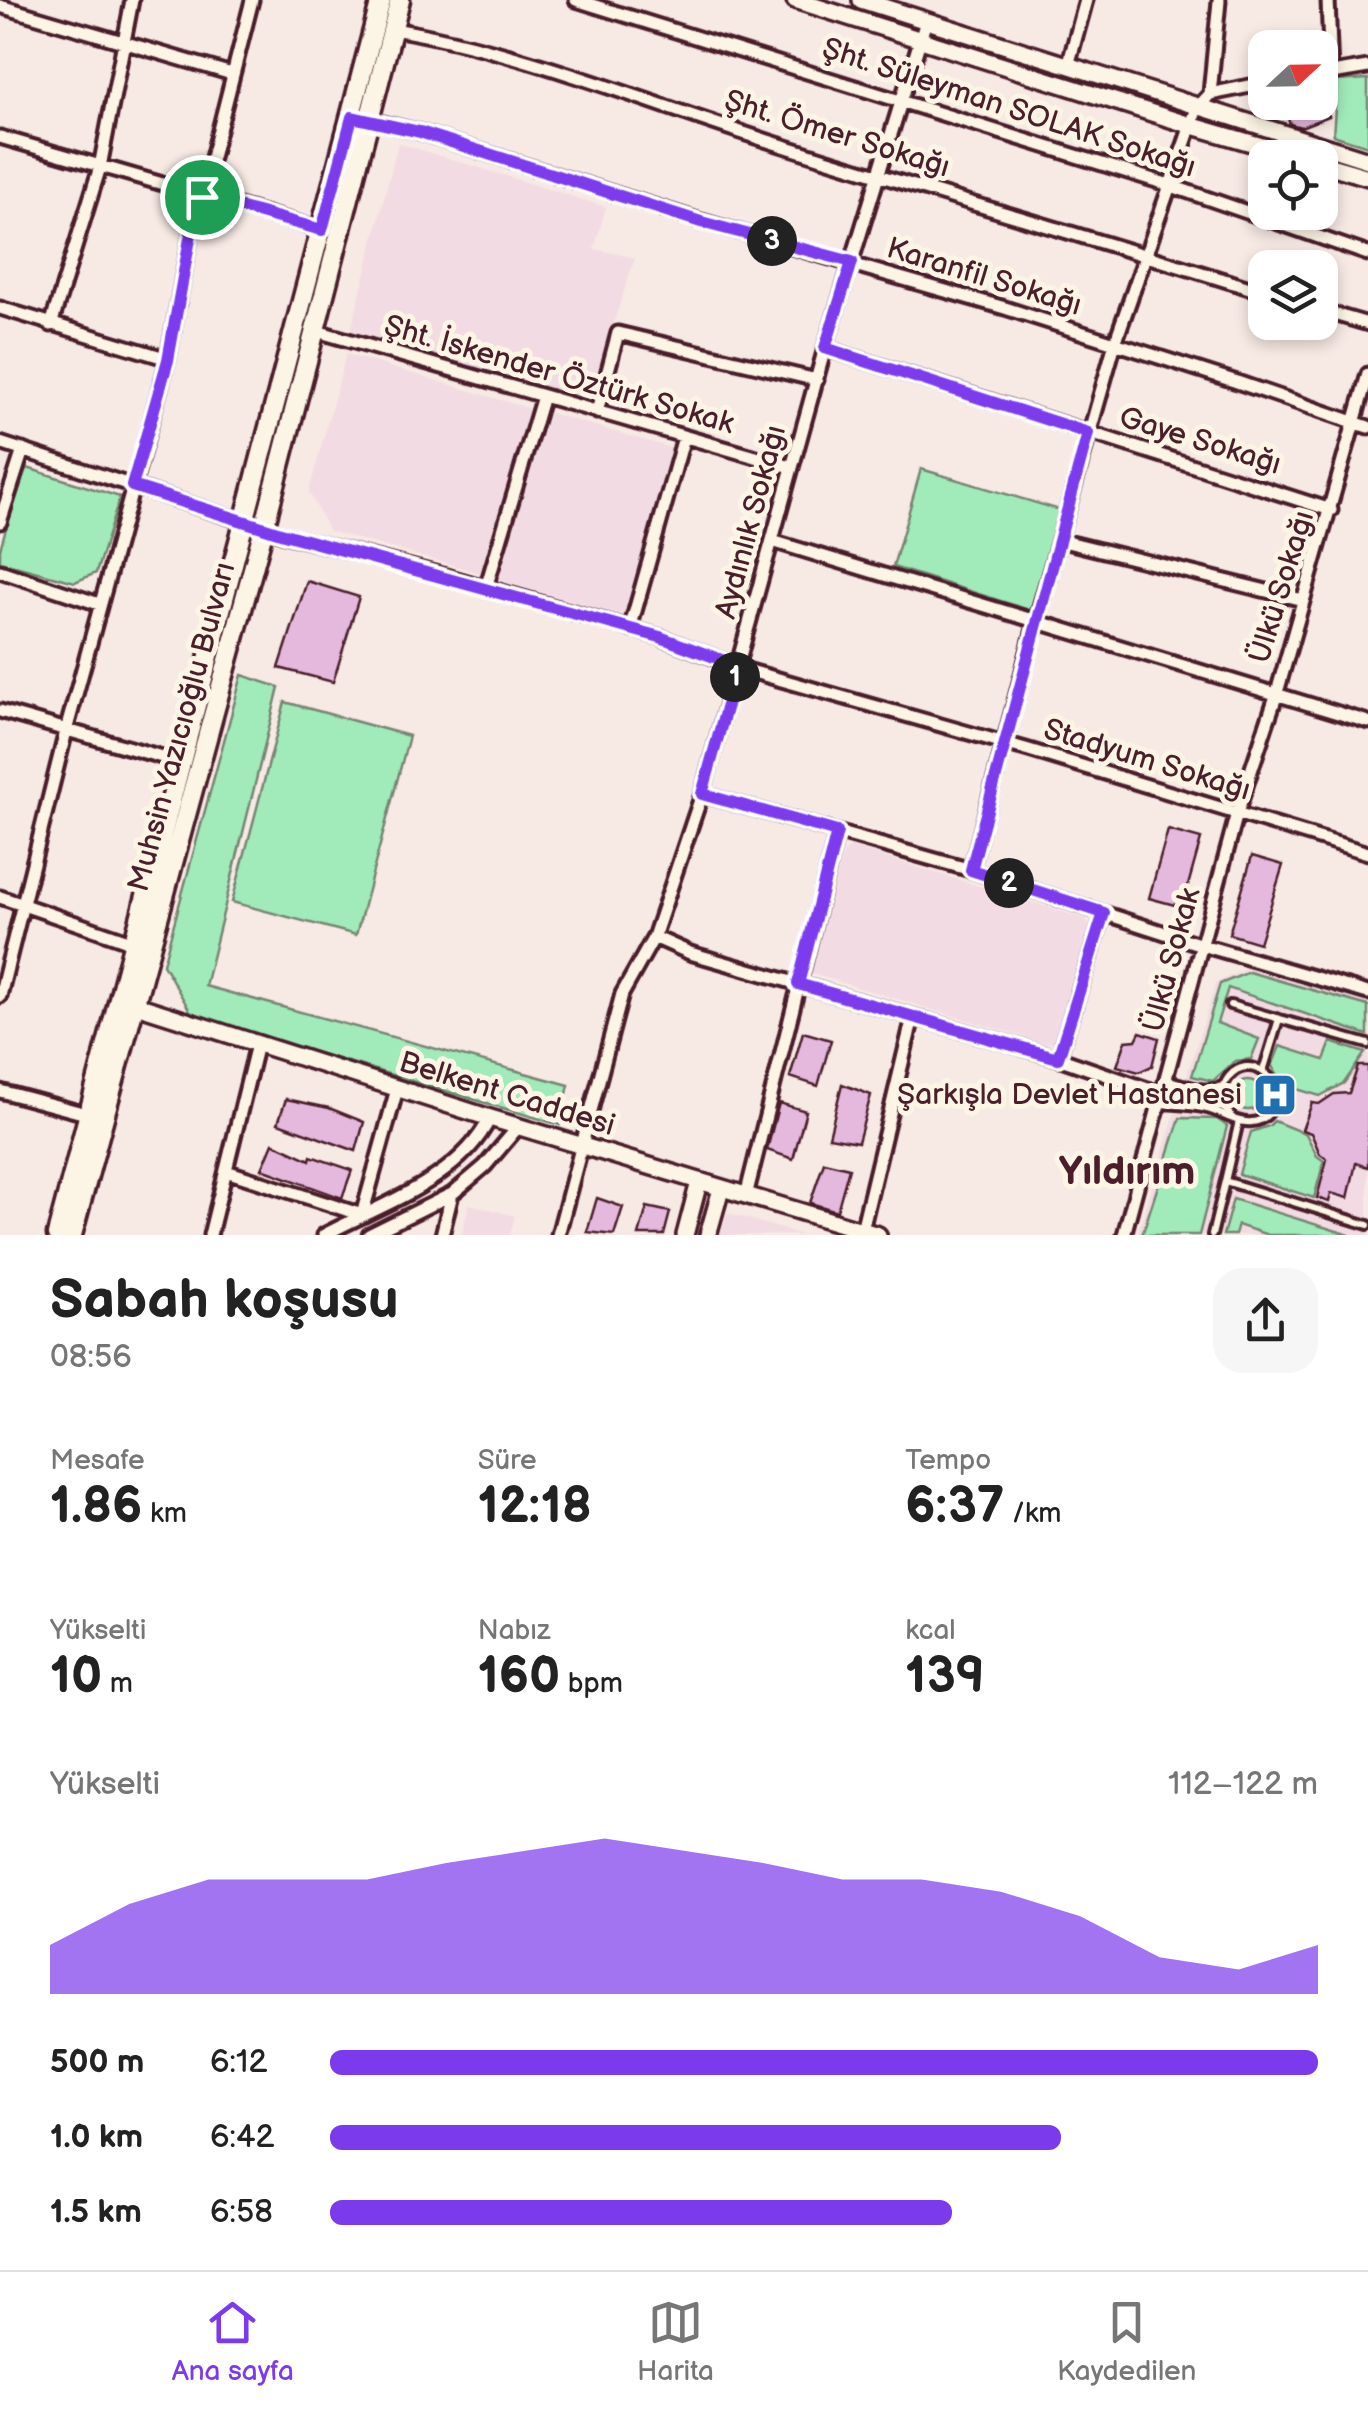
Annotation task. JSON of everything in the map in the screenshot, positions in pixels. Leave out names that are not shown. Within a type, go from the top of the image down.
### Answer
[{"type":"main road","name":"Muhsin Yazıcıoğlu Bulvarı","points":[[72,1235],[128,1003],[264,528],[361,118],[381,0]]},
{"type":"main road","name":"Muhsin Yazıcıoğlu Bulvarı","points":[[57,1235],[90,1116],[128,1003],[134,943],[322,230],[400,0]]},
{"type":"street","points":[[52,324],[100,166],[132,0]]},
{"type":"street","points":[[0,996],[99,604],[168,360],[193,222],[252,0]]},
{"type":"street","name":"Şht. Süleyman SOLAK Sokağı","points":[[576,0],[1172,186],[1368,254]]},
{"type":"street","points":[[795,0],[1248,142]]},
{"type":"street","points":[[861,0],[1368,160]]},
{"type":"street","points":[[1068,66],[1086,0]]},
{"type":"street","points":[[1210,94],[1219,0]]},
{"type":"street","points":[[1327,30],[1328,0]]},
{"type":"street","points":[[7,5],[232,74]]},
{"type":"street","name":"Aydınlık Sokağı","points":[[558,1235],[622,994],[654,937],[702,794],[825,348],[926,20]]},
{"type":"street","name":"Şht. Ömer Sokağı","points":[[393,29],[521,61],[878,176],[1248,288]]},
{"type":"street","points":[[1338,72],[1368,66]]},
{"type":"street","points":[[971,870],[1088,433],[1115,343],[1197,108],[1210,94],[1248,86]]},
{"type":"street","name":"Karanfil Sokağı","points":[[361,118],[701,222],[852,262],[1368,427]]},
{"type":"street","points":[[0,137],[322,230]]},
{"type":"street","points":[[1338,168],[1368,177]]},
{"type":"street","points":[[0,308],[168,360]]},
{"type":"street","points":[[1338,315],[1368,324]]},
{"type":"street","name":"Şht. İskender Öztürk Sokak","points":[[313,330],[791,467]]},
{"type":"street","points":[[598,412],[618,333],[816,380]]},
{"type":"street","name":"Gaye Sokağı","points":[[825,348],[1331,510]]},
{"type":"street","name":"Ülkü Sokağı","points":[[1237,813],[1276,696],[1368,374]]},
{"type":"street","points":[[486,588],[543,396]]},
{"type":"street","points":[[630,628],[684,436]]},
{"type":"street","name":"Stadyum Sokağı","points":[[0,443],[264,528],[630,628],[738,666],[1368,853]]},
{"type":"street","points":[[0,522],[23,450]]},
{"type":"street","points":[[1059,540],[1303,600]]},
{"type":"street","points":[[772,541],[1368,722]]},
{"type":"street","points":[[0,571],[99,604]]},
{"type":"street","points":[[0,711],[182,762]]},
{"type":"street","points":[[702,794],[971,870],[1368,992]]},
{"type":"street","name":"Ülkü Sokak","points":[[1124,1235],[1237,813]]},
{"type":"street","points":[[746,1196],[837,832]]},
{"type":"street","points":[[0,897],[134,943]]},
{"type":"street","points":[[1058,1058],[1104,913]]},
{"type":"street","points":[[654,937],[690,952],[1058,1058],[1161,1099]]},
{"type":"street","name":"Belkent Caddesi","points":[[128,1003],[582,1147],[870,1233]]},
{"type":"street","points":[[870,1233],[912,1016]]},
{"type":"street","points":[[210,1235],[257,1044]]},
{"type":"street","points":[[362,1215],[397,1089]]},
{"type":"street","points":[[0,1091],[90,1116]]},
{"type":"street","points":[[324,1235],[441,1174],[480,1138],[490,1118]]},
{"type":"street","points":[[368,1235],[452,1194],[485,1166],[518,1126]]},
{"type":"street","points":[[226,1171],[362,1215]]},
{"type":"street","points":[[685,1235],[699,1182]]},
{"type":"street","points":[[708,1235],[721,1189]]},
{"type":"street","points":[[442,1235],[452,1194]]},
{"type":"lane","points":[[1230,1005],[1368,1044]]},
{"type":"lane","points":[[1263,1072],[1279,1019]]},
{"type":"lane","points":[[1161,1099],[1236,1119],[1256,1122],[1274,1105],[1274,1086],[1263,1072],[1244,1068],[1228,1077],[1223,1085],[1222,1103],[1236,1119]]},
{"type":"lane","points":[[1166,1079],[1199,1088],[1223,1085]]},
{"type":"lane","points":[[1212,1235],[1236,1119]]},
{"type":"lane","points":[[1225,1181],[1368,1225]]},
{"type":"shaded area","points":[[398,143],[606,207],[594,249],[635,258],[585,408],[351,331]]},
{"type":"shaded area","points":[[346,354],[531,409],[481,573],[329,531],[309,492]]},
{"type":"shaded area","points":[[549,413],[671,448],[626,620],[497,582]]},
{"type":"shaded area","points":[[851,847],[1086,919],[1091,932],[1060,1037],[1048,1044],[813,974],[809,963],[844,853]]},
{"type":"shaded area","name":"Şarkışla Devlet Hastanesi","points":[[1249,967],[1368,1003],[1368,1235],[1137,1235],[1216,983]]},
{"type":"shaded area","points":[[469,1204],[515,1216],[510,1235],[462,1235]]},
{"type":"shaded area","points":[[728,1213],[802,1235],[716,1235]]},
{"type":"green space","points":[[1368,79],[1368,146],[1333,135],[1334,120],[1338,120],[1338,81]]},
{"type":"green space","points":[[24,467],[120,497],[96,573],[75,582],[0,562],[0,549]]},
{"type":"green space","points":[[921,469],[1067,512],[1039,613],[893,567]]},
{"type":"green space","points":[[242,675],[279,687],[205,986],[569,1085],[560,1125],[193,1016],[163,964]]},
{"type":"green space","points":[[285,702],[409,736],[356,935],[232,902]]},
{"type":"green space","points":[[1249,972],[1368,1006],[1368,1035],[1228,988],[1217,1023],[1259,1039],[1251,1059],[1235,1061],[1213,1081],[1192,1076],[1220,984]]},
{"type":"green space","points":[[1331,1042],[1365,1053],[1344,1083],[1320,1096],[1283,1085],[1272,1066],[1280,1046],[1324,1060]]},
{"type":"green space","points":[[1248,1080],[1259,1084],[1263,1095],[1259,1106],[1248,1110],[1237,1106],[1233,1095],[1237,1084]]},
{"type":"green space","points":[[1180,1118],[1217,1119],[1227,1126],[1199,1235],[1142,1235]]},
{"type":"green space","points":[[1274,1121],[1306,1134],[1317,1156],[1324,1161],[1314,1198],[1239,1174],[1251,1132]]},
{"type":"green space","points":[[1233,1199],[1350,1235],[1268,1235],[1238,1225],[1235,1235],[1223,1235]]},
{"type":"building","points":[[1289,120],[1319,120],[1301,127]]},
{"type":"building","points":[[307,581],[359,597],[333,682],[279,668]]},
{"type":"building","points":[[1168,830],[1201,839],[1182,907],[1149,898]]},
{"type":"building","points":[[1252,856],[1283,865],[1259,943],[1229,934]]},
{"type":"building","points":[[803,1032],[831,1040],[818,1086],[790,1077]]},
{"type":"building","points":[[1140,1032],[1159,1038],[1152,1066],[1139,1072],[1117,1066],[1126,1041],[1136,1040]]},
{"type":"building","name":"Şarkışla Devlet Hastanesi","points":[[1358,1066],[1368,1066],[1368,1167],[1356,1163],[1348,1198],[1331,1193],[1329,1202],[1317,1198],[1327,1159],[1320,1154],[1311,1133],[1302,1130],[1312,1103],[1349,1093]]},
{"type":"building","points":[[842,1084],[871,1095],[858,1142],[829,1137]]},
{"type":"building","points":[[286,1099],[329,1108],[364,1122],[356,1151],[278,1123]]},
{"type":"building","points":[[779,1103],[806,1111],[793,1159],[767,1150]]},
{"type":"building","points":[[273,1143],[310,1160],[311,1156],[352,1170],[342,1198],[262,1169]]},
{"type":"building","points":[[824,1162],[849,1168],[837,1211],[810,1203]]},
{"type":"building","points":[[597,1198],[623,1207],[614,1235],[587,1232]]},
{"type":"building","points":[[647,1207],[670,1212],[664,1235],[639,1235]]},
{"type":"place","name":"Şarkışla Devlet Hastanesi","points":[[1275,1095]]},
{"type":"district","name":"Yıldırım","points":[[1127,1172]]},
{"type":"route","points":[[352,117],[420,132],[701,222],[852,262],[825,348],[1088,433],[971,870],[1104,913],[1058,1058],[798,984],[837,832],[702,794],[738,666],[660,637],[284,534],[132,486],[168,360],[193,222],[202,197],[322,230],[352,117]]}]
